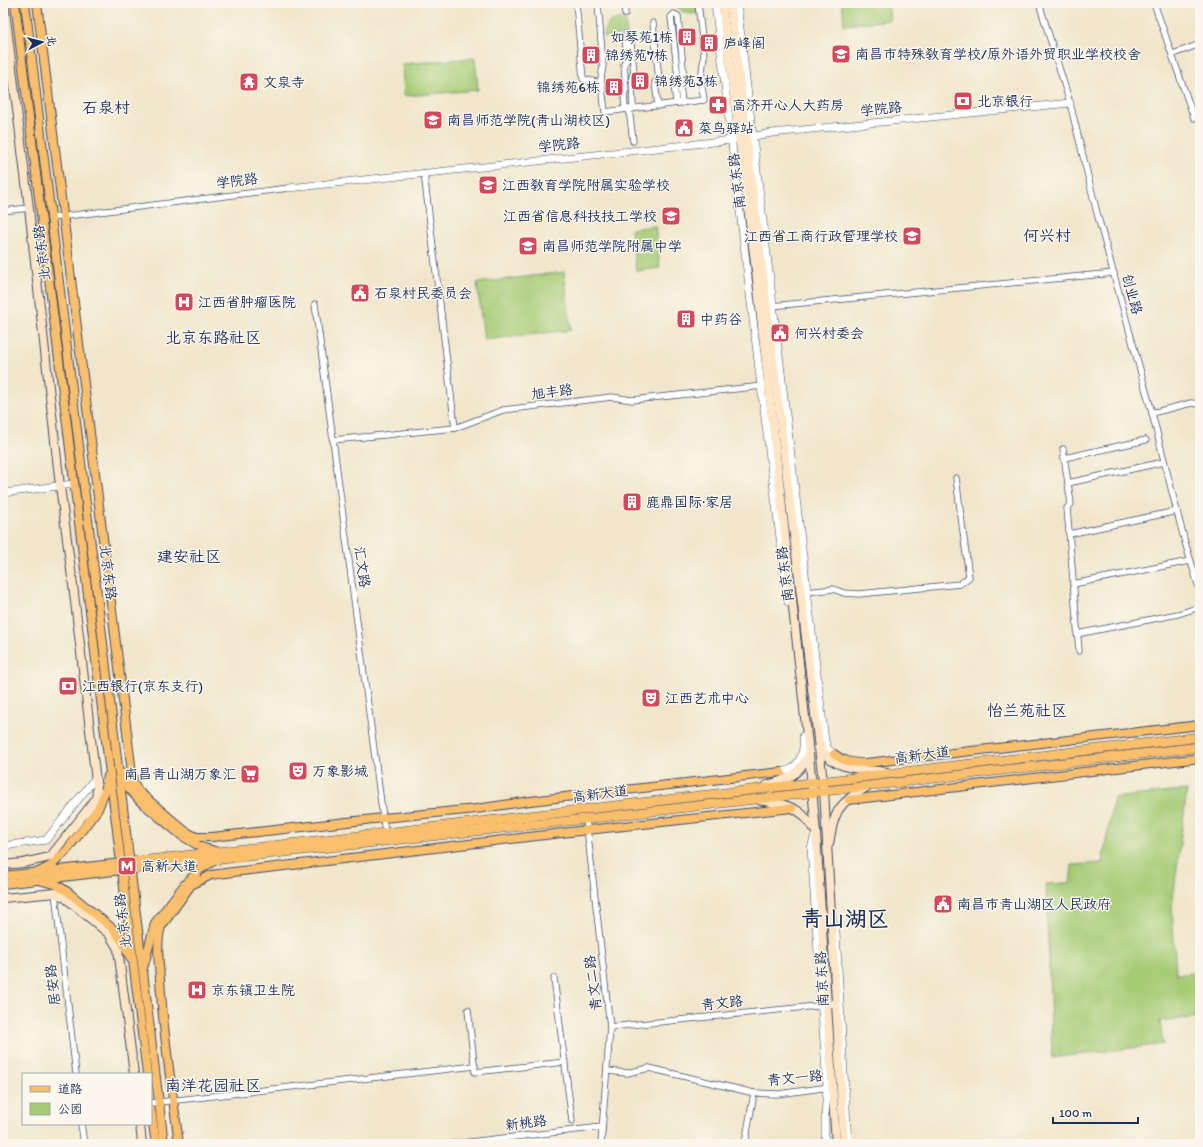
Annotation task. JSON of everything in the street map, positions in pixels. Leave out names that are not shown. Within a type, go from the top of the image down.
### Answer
[{"type":"highway","name":"高新大道","points":[[823,786],[895,773],[1200,737]]},
{"type":"highway","name":"高新大道","points":[[216,856],[385,833],[751,790],[872,785],[1200,747]]},
{"type":"highway","name":"高新大道","points":[[126,866],[586,819],[752,799],[812,787]]},
{"type":"main road","points":[[3,865],[23,863],[50,857],[92,804],[96,798],[97,790],[4,3]]},
{"type":"main road","name":"北京东路","points":[[15,3],[110,768],[126,866],[151,1073]]},
{"type":"main road","name":"北京东路","points":[[25,3],[119,765],[126,866]]},
{"type":"main road","points":[[37,3],[133,781],[138,791],[186,831],[196,837],[212,837],[476,809],[538,800],[781,772]]},
{"type":"main road","name":"南京东路","points":[[722,3],[742,138],[770,306],[768,385],[814,708],[823,786],[831,918],[829,1005]]},
{"type":"main road","name":"南京东路","points":[[730,3],[742,138],[809,754],[829,1005],[836,1144]]},
{"type":"main road","points":[[834,754],[841,760],[850,763],[866,763],[1200,724]]},
{"type":"main road","points":[[816,729],[823,751],[833,761],[842,767],[895,773]]},
{"type":"main road","points":[[751,790],[789,779],[804,764],[809,754]]},
{"type":"main road","points":[[849,800],[1200,758]]},
{"type":"main road","points":[[119,765],[129,789],[141,802],[182,836],[216,856],[185,884],[155,923],[139,972]]},
{"type":"main road","points":[[110,768],[105,791],[98,809],[67,850],[39,876],[68,892],[112,928],[123,942],[139,972]]},
{"type":"main road","points":[[827,848],[837,814],[858,792],[872,785]]},
{"type":"main road","points":[[752,799],[782,804],[792,808],[801,814],[816,833]]},
{"type":"main road","points":[[179,1144],[162,1014],[159,951],[161,927],[191,885],[211,875],[226,873],[587,830],[792,808]]},
{"type":"main road","name":"高新大道","points":[[3,884],[39,876],[126,866]]},
{"type":"main road","name":"高新大道","points":[[3,876],[39,876]]},
{"type":"main road","points":[[3,898],[55,893],[64,897],[109,934],[118,949],[134,1073]]},
{"type":"main road","name":"北京东路","points":[[139,972],[147,1073]]},
{"type":"main road","name":"北京东路","points":[[152,1078],[155,1103],[164,1144]]},
{"type":"main road","name":"南京东路","points":[[834,1087],[844,1144]]},
{"type":"main road","points":[[152,1117],[156,1144]]},
{"type":"main road","points":[[140,1125],[142,1144]]},
{"type":"street","points":[[576,3],[583,79],[601,82]]},
{"type":"street","points":[[598,3],[603,66],[601,82],[604,112],[704,100],[701,80],[704,56],[698,3]]},
{"type":"street","points":[[624,3],[625,14]]},
{"type":"street","points":[[715,3],[742,138]]},
{"type":"street","points":[[737,3],[742,138]]},
{"type":"street","name":"创业路","points":[[1039,3],[1070,103],[1190,560],[1200,591]]},
{"type":"street","points":[[1154,3],[1197,118]]},
{"type":"street","points":[[676,103],[674,83],[678,77],[671,17],[674,14],[678,16],[684,77],[680,84],[682,103]]},
{"type":"street","points":[[653,23],[659,80],[655,82],[658,106]]},
{"type":"street","points":[[629,109],[632,76],[634,73],[630,35],[625,35],[627,59],[624,64],[626,90],[624,94],[629,109],[633,141]]},
{"type":"street","points":[[1173,54],[1200,44]]},
{"type":"street","name":"学院路","points":[[51,218],[289,188],[742,138],[772,132],[1070,103]]},
{"type":"street","points":[[424,173],[455,428]]},
{"type":"street","points":[[3,211],[29,208]]},
{"type":"street","points":[[834,754],[828,749],[825,741],[770,306],[1114,273]]},
{"type":"street","name":"汇文路","points":[[315,304],[385,833]]},
{"type":"street","points":[[768,385],[804,745],[802,754],[797,762],[791,769],[781,772]]},
{"type":"street","name":"旭丰路","points":[[333,440],[455,428],[503,410],[612,397],[632,400],[768,385]]},
{"type":"street","points":[[1152,413],[1191,403],[1200,404]]},
{"type":"street","points":[[1064,458],[1146,440]]},
{"type":"street","points":[[1063,449],[1071,504],[1066,508],[1079,651]]},
{"type":"street","points":[[1068,483],[1164,462]]},
{"type":"street","points":[[807,592],[833,589],[844,593],[859,594],[960,584],[969,577],[956,478]]},
{"type":"street","points":[[3,493],[74,484]]},
{"type":"street","points":[[1069,534],[1177,511]]},
{"type":"street","points":[[1073,584],[1190,560]]},
{"type":"street","points":[[1077,634],[1178,614],[1200,607]]},
{"type":"street","points":[[814,708],[817,678]]},
{"type":"street","points":[[3,846],[46,840],[96,777]]},
{"type":"street","name":"青文二路","points":[[586,819],[610,1027],[601,1144]]},
{"type":"street","name":"居安路","points":[[55,893],[76,1073]]},
{"type":"street","points":[[831,918],[836,932],[848,1144]]},
{"type":"street","points":[[554,978],[572,1121]]},
{"type":"street","points":[[826,1144],[825,1117],[834,1087],[829,1005]]},
{"type":"street","name":"青文路","points":[[610,1027],[829,1005]]},
{"type":"street","points":[[468,1010],[475,1072],[565,1062]]},
{"type":"street","points":[[155,1103],[475,1066]]},
{"type":"street","points":[[607,1071],[627,1072],[649,1068],[754,1093]]},
{"type":"street","name":"青文一路","points":[[745,1144],[754,1093],[778,1094],[834,1087]]},
{"type":"street","points":[[81,1125],[84,1144]]},
{"type":"street","name":"新桃路","points":[[452,1144],[602,1127]]},
{"type":"green space","points":[[676,3],[697,3],[698,13],[689,14],[684,12],[676,6]]},
{"type":"green space","points":[[842,3],[888,3],[890,20],[844,25]]},
{"type":"green space","points":[[625,19],[627,34],[603,37],[606,27],[610,22]]},
{"type":"green space","points":[[475,58],[478,90],[404,96],[402,64]]},
{"type":"green space","points":[[655,226],[660,268],[636,271],[631,229]]},
{"type":"green space","points":[[564,272],[571,330],[484,340],[477,283]]},
{"type":"green space","points":[[1187,790],[1172,907],[1176,974],[1200,973],[1200,1017],[1160,1021],[1163,1044],[1052,1058],[1046,884],[1070,883],[1072,865],[1102,863],[1114,798]]},
{"type":"place","name":"如琴苑1栋","points":[[687,37]]},
{"type":"place","name":"庐峰阁","points":[[709,43]]},
{"type":"place","name":"南昌市特殊教育学校/原外语外贸职业学校校舍","points":[[841,54]]},
{"type":"place","name":"锦绣苑7栋","points":[[591,55]]},
{"type":"place","name":"锦绣苑3栋","points":[[640,81]]},
{"type":"place","name":"文泉寺","points":[[249,82]]},
{"type":"place","name":"锦绣苑6栋","points":[[614,87]]},
{"type":"place","name":"北京银行","points":[[963,101]]},
{"type":"place","name":"高济开心人大药房","points":[[718,105]]},
{"type":"place","name":"南昌师范学院(青山湖校区)","points":[[433,120]]},
{"type":"place","name":"菜鸟驿站","points":[[684,128]]},
{"type":"place","name":"江西教育学院附属实验学校","points":[[488,185]]},
{"type":"place","name":"江西省信息科技技工学校","points":[[671,216]]},
{"type":"place","name":"江西省工商行政管理学校","points":[[912,236]]},
{"type":"place","name":"南昌师范学院附属中学","points":[[528,246]]},
{"type":"place","name":"石泉村民委员会","points":[[360,293]]},
{"type":"place","name":"江西省肿瘤医院","points":[[184,302]]},
{"type":"place","name":"中药谷","points":[[686,319]]},
{"type":"place","name":"何兴村委会","points":[[780,333]]},
{"type":"place","name":"鹿鼎国际·家居","points":[[632,502]]},
{"type":"place","name":"江西银行(京东支行)","points":[[68,686]]},
{"type":"place","name":"江西艺术中心","points":[[651,698]]},
{"type":"place","name":"万象影城","points":[[298,771]]},
{"type":"place","name":"南昌青山湖万象汇","points":[[250,774]]},
{"type":"place","name":"高新大道","points":[[127,866]]},
{"type":"place","name":"南昌市青山湖区人民政府","points":[[943,904]]},
{"type":"place","name":"京东镇卫生院","points":[[197,990]]},
{"type":"district","name":"石泉村","points":[[106,107]]},
{"type":"district","name":"何兴村","points":[[1047,235]]},
{"type":"district","name":"北京东路社区","points":[[213,337]]},
{"type":"district","name":"建安社区","points":[[189,556]]},
{"type":"district","name":"怡兰苑社区","points":[[1027,710]]},
{"type":"district","name":"青山湖区","points":[[845,918]]},
{"type":"district","name":"南洋花园社区","points":[[213,1085]]}]
